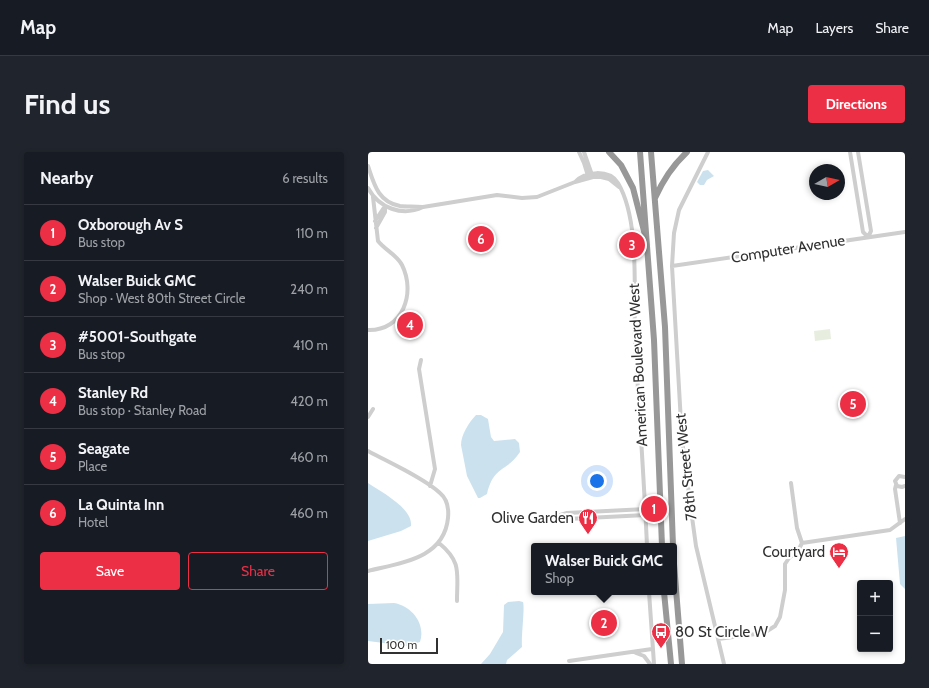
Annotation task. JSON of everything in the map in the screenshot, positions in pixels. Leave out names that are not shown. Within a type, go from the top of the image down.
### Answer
[{"type":"highway","points":[[610,152],[621,165],[633,188],[641,225],[648,243]]},
{"type":"highway","points":[[640,152],[648,243],[654,340],[662,543]]},
{"type":"highway","points":[[651,152],[664,327],[673,543]]},
{"type":"highway","points":[[655,199],[667,174],[687,152]]},
{"type":"highway","points":[[664,595],[671,664]]},
{"type":"highway","points":[[676,595],[682,664]]},
{"type":"street","points":[[579,152],[590,176]]},
{"type":"street","points":[[584,152],[590,176]]},
{"type":"street","name":"78th Street West","points":[[708,152],[679,210],[674,233],[672,266],[680,407],[689,494],[696,546],[724,664]]},
{"type":"street","points":[[850,152],[863,232],[868,237],[871,231],[858,152]]},
{"type":"street","points":[[368,166],[375,188],[388,202],[399,206],[422,207],[497,195],[522,198],[537,197],[590,176]]},
{"type":"street","name":"American Boulevard West","points":[[590,176],[609,179],[619,187],[632,227],[635,332],[647,543]]},
{"type":"street","points":[[368,188],[373,196],[385,206],[406,212],[413,212],[422,207]]},
{"type":"street","points":[[368,330],[378,329],[390,325],[397,319],[404,308],[407,295],[402,266],[397,259],[378,241],[375,225],[373,196]]},
{"type":"street","points":[[375,225],[385,212],[385,206],[388,202]]},
{"type":"street","name":"Computer Avenue","points":[[672,266],[905,232]]},
{"type":"street","points":[[421,360],[419,369],[435,469],[430,486]]},
{"type":"street","points":[[368,417],[373,408]]},
{"type":"street","points":[[368,451],[430,486],[441,494],[448,506],[448,521],[439,543],[418,559],[368,571]]},
{"type":"street","points":[[900,523],[895,481],[897,477],[905,477]]},
{"type":"street","points":[[718,639],[764,633],[775,626],[780,617],[785,590],[786,564],[789,558],[798,551],[802,543],[792,494],[792,483]]},
{"type":"street","points":[[896,485],[905,488]]},
{"type":"street","points":[[646,509],[567,513],[554,517],[567,519],[646,515]]},
{"type":"street","points":[[802,543],[890,530],[905,520]]},
{"type":"street","points":[[439,543],[451,553],[456,564],[458,601]]},
{"type":"street","points":[[648,595],[654,664]]},
{"type":"street","points":[[570,661],[652,650]]},
{"type":"street","points":[[634,652],[644,656],[650,664]]},
{"type":"green space","points":[[830,329],[831,339],[815,341],[814,331]]},
{"type":"water","points":[[708,170],[714,176],[707,180],[704,185],[700,185],[697,182],[703,171]]},
{"type":"water","points":[[476,415],[481,415],[488,419],[491,437],[494,441],[515,439],[519,443],[520,452],[515,459],[493,478],[487,494],[480,498],[478,498],[467,476],[461,445],[462,437],[466,429]]},
{"type":"water","points":[[368,483],[402,507],[410,519],[411,526],[401,531],[368,541]]},
{"type":"water","points":[[905,536],[905,589],[900,584],[896,538]]},
{"type":"water","points":[[508,602],[523,602],[522,647],[507,660],[506,664],[481,664],[490,654],[503,632],[504,605]]},
{"type":"water","points":[[394,603],[406,608],[416,617],[421,629],[420,642],[407,646],[368,641],[368,604]]},
{"type":"place","name":"La Quinta Inn","points":[[481,239]]},
{"type":"place","name":"#5001-Southgate","points":[[632,245]]},
{"type":"place","name":"Stanley Rd","points":[[410,325]]},
{"type":"place","name":"Seagate","points":[[853,404]]},
{"type":"place","name":"Oxborough Av S","points":[[654,509]]},
{"type":"place","name":"Olive Garden","points":[[588,535]]},
{"type":"place","name":"Courtyard","points":[[839,569]]},
{"type":"place","name":"Walser Buick GMC","points":[[604,623]]},
{"type":"place","name":"80 St Circle W","points":[[661,649]]}]
